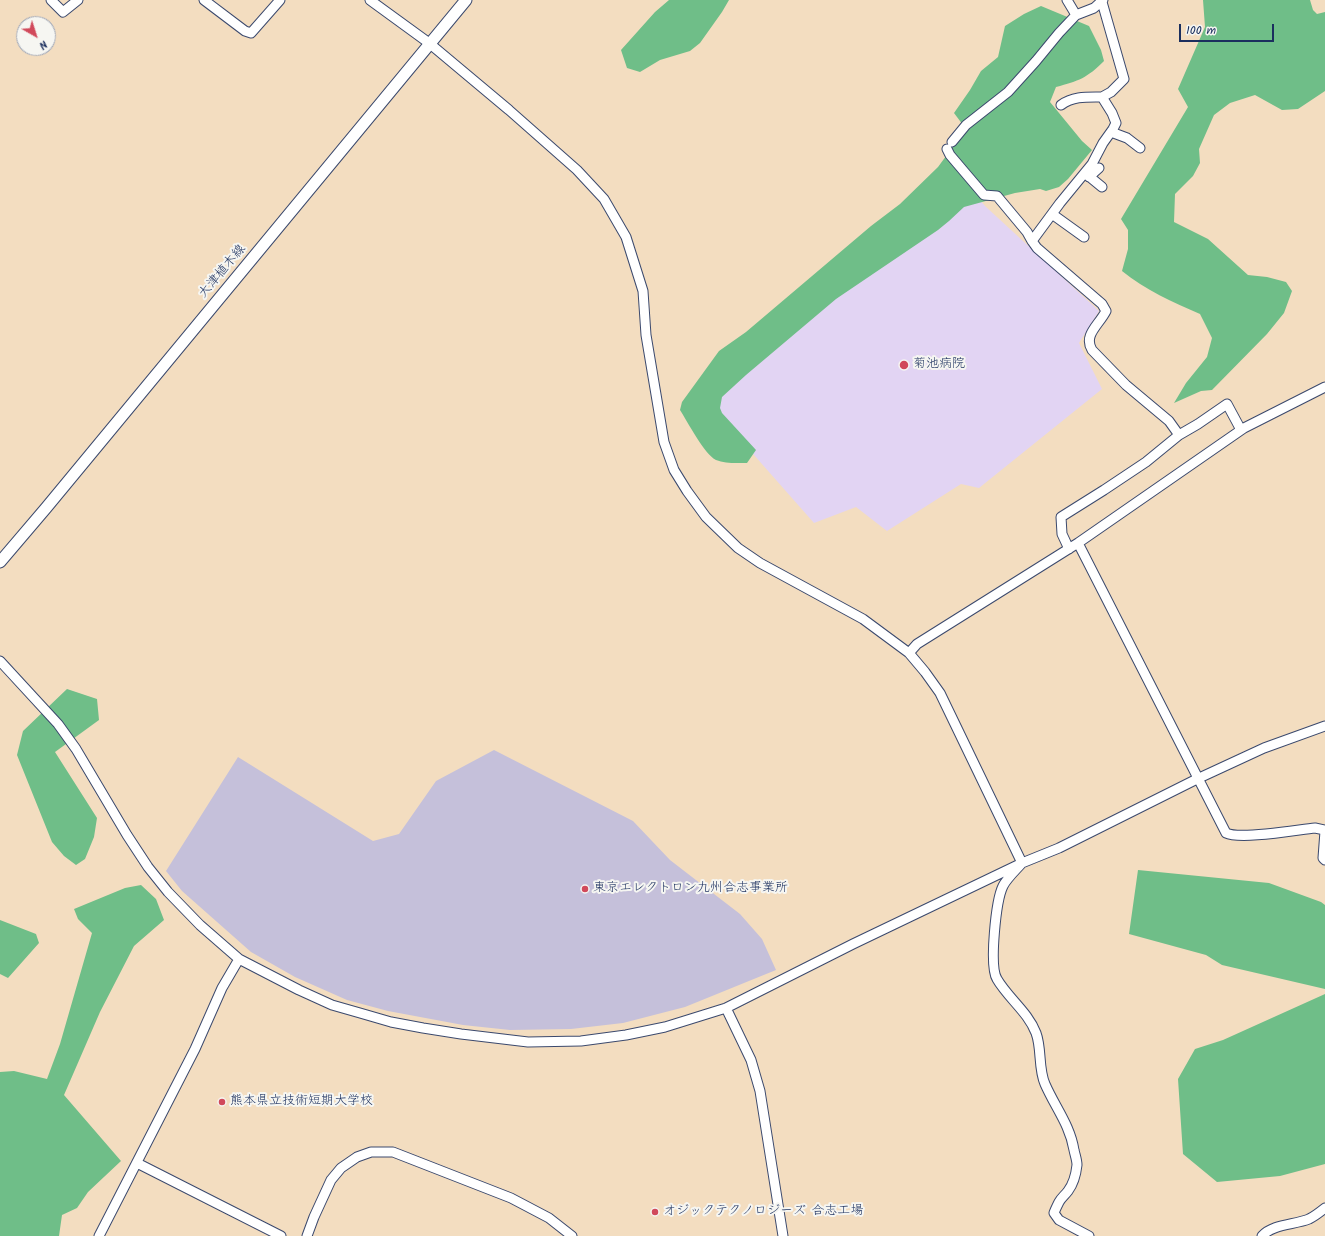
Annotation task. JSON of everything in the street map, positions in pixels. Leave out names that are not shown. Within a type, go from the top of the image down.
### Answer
[{"type":"main road","name":"大津植木線","points":[[0,562],[466,0]]},
{"type":"street","points":[[51,0],[63,12],[78,0]]},
{"type":"street","points":[[204,0],[244,32],[251,33],[280,0]]},
{"type":"street","points":[[370,0],[430,43],[509,110],[577,170],[604,199],[626,237],[644,291],[646,334],[664,442],[674,470],[686,491],[706,517],[738,548],[760,563],[863,619],[909,653],[940,693],[1022,863]]},
{"type":"street","points":[[1067,0],[1076,15]]},
{"type":"street","points":[[1061,105],[1066,101],[1081,97],[1102,97],[1111,92],[1124,79],[1102,1],[1094,8],[1076,15],[1008,92],[966,125],[950,146],[950,155],[984,195],[997,196],[1027,232],[1037,248],[1102,304],[1106,311],[1089,336],[1088,345],[1126,385],[1169,421],[1179,435]]},
{"type":"street","points":[[1087,175],[1103,143],[1116,123],[1112,113],[1102,97]]},
{"type":"street","points":[[1111,132],[1127,138],[1140,148]]},
{"type":"street","points":[[1032,241],[1052,214],[1087,175],[1098,168]]},
{"type":"street","points":[[1087,175],[1102,187]]},
{"type":"street","points":[[1052,214],[1084,237]]},
{"type":"street","points":[[909,653],[917,644],[1069,549],[1241,430],[1325,387]]},
{"type":"street","points":[[1069,549],[1062,534],[1060,517],[1146,462],[1179,435],[1227,404],[1241,430]]},
{"type":"street","points":[[1078,543],[1197,779],[1226,832],[1231,835],[1243,836],[1315,828],[1325,831],[1323,858],[1325,860]]},
{"type":"street","points":[[0,661],[58,724],[76,749],[127,835],[148,867],[164,887],[195,921],[239,959],[298,990],[332,1005],[392,1022],[423,1028],[520,1041],[581,1041],[626,1035],[665,1027],[726,1008],[853,944],[1022,863],[1059,848],[1197,779],[1264,748],[1325,726]]},
{"type":"street","points":[[1022,863],[1003,886],[1000,896],[993,956],[995,974],[1003,988],[1026,1015],[1036,1032],[1044,1083],[1068,1128],[1073,1142],[1077,1164],[1075,1177],[1069,1190],[1059,1202],[1054,1214],[1059,1220],[1089,1236]]},
{"type":"street","points":[[99,1236],[195,1049],[222,988],[239,959]]},
{"type":"street","points":[[726,1008],[751,1060],[760,1091],[783,1236]]},
{"type":"street","points":[[307,1236],[331,1180],[341,1168],[357,1157],[370,1152],[393,1152],[511,1198],[549,1218],[572,1236]]},
{"type":"street","points":[[137,1163],[281,1236]]},
{"type":"street","points":[[1262,1236],[1264,1233],[1309,1218],[1325,1208]]},
{"type":"shaded area","name":"菊池病院","points":[[948,162],[985,206],[1099,311],[1079,343],[1102,389],[979,488],[961,484],[887,531],[856,507],[814,523],[694,387]]},
{"type":"shaded area","points":[[494,750],[633,821],[670,860],[740,914],[762,939],[776,970],[685,1007],[623,1023],[571,1029],[510,1030],[463,1025],[388,1011],[347,1000],[295,977],[251,952],[182,891],[166,871],[238,757],[373,841],[399,834],[436,781]]},
{"type":"green space","points":[[669,0],[729,0],[700,43],[690,51],[660,60],[640,72],[627,68],[621,50],[655,12]]},
{"type":"green space","points":[[1203,0],[1310,0],[1313,10],[1317,14],[1325,12],[1325,91],[1298,109],[1282,110],[1255,95],[1230,103],[1214,115],[1199,149],[1200,163],[1193,176],[1175,194],[1174,222],[1208,239],[1248,275],[1267,277],[1286,282],[1292,291],[1284,313],[1267,334],[1212,390],[1201,391],[1174,403],[1186,383],[1207,357],[1212,338],[1200,314],[1150,290],[1122,271],[1128,249],[1128,230],[1121,219],[1188,107],[1178,89],[1205,27]]},
{"type":"green space","points":[[1041,6],[1089,26],[1101,50],[1104,61],[1082,78],[1056,87],[1050,102],[1082,141],[1092,150],[1068,179],[1059,187],[1046,191],[1040,189],[1015,193],[964,207],[938,230],[836,299],[722,397],[720,408],[722,413],[756,450],[747,463],[732,463],[716,460],[707,452],[680,410],[682,402],[719,351],[746,332],[871,226],[900,204],[938,167],[966,129],[954,113],[981,71],[998,57],[1005,26],[1024,14]]},
{"type":"green space","points":[[67,689],[97,699],[99,720],[55,752],[97,818],[94,837],[85,859],[76,865],[64,856],[52,842],[17,755],[23,731]]},
{"type":"green space","points":[[1138,870],[1269,883],[1321,902],[1325,905],[1325,989],[1222,965],[1206,955],[1129,934]]},
{"type":"green space","points":[[141,885],[156,899],[164,920],[134,946],[100,1012],[64,1095],[121,1161],[88,1192],[77,1208],[62,1215],[59,1236],[0,1236],[0,1072],[14,1071],[47,1079],[60,1044],[92,933],[78,919],[74,909],[125,888]]},
{"type":"green space","points":[[0,920],[36,934],[39,943],[8,978],[0,974]]},
{"type":"green space","points":[[1325,994],[1325,1164],[1280,1176],[1217,1182],[1183,1154],[1178,1079],[1195,1049],[1223,1040]]},
{"type":"place","name":"菊池病院","points":[[904,365]]},
{"type":"place","name":"東京エレクトロン九州合志事業所","points":[[585,889]]},
{"type":"place","name":"熊本県立技術短期大学校","points":[[222,1102]]},
{"type":"place","name":"オジックテクノロジーズ 合志工場","points":[[655,1212]]}]
